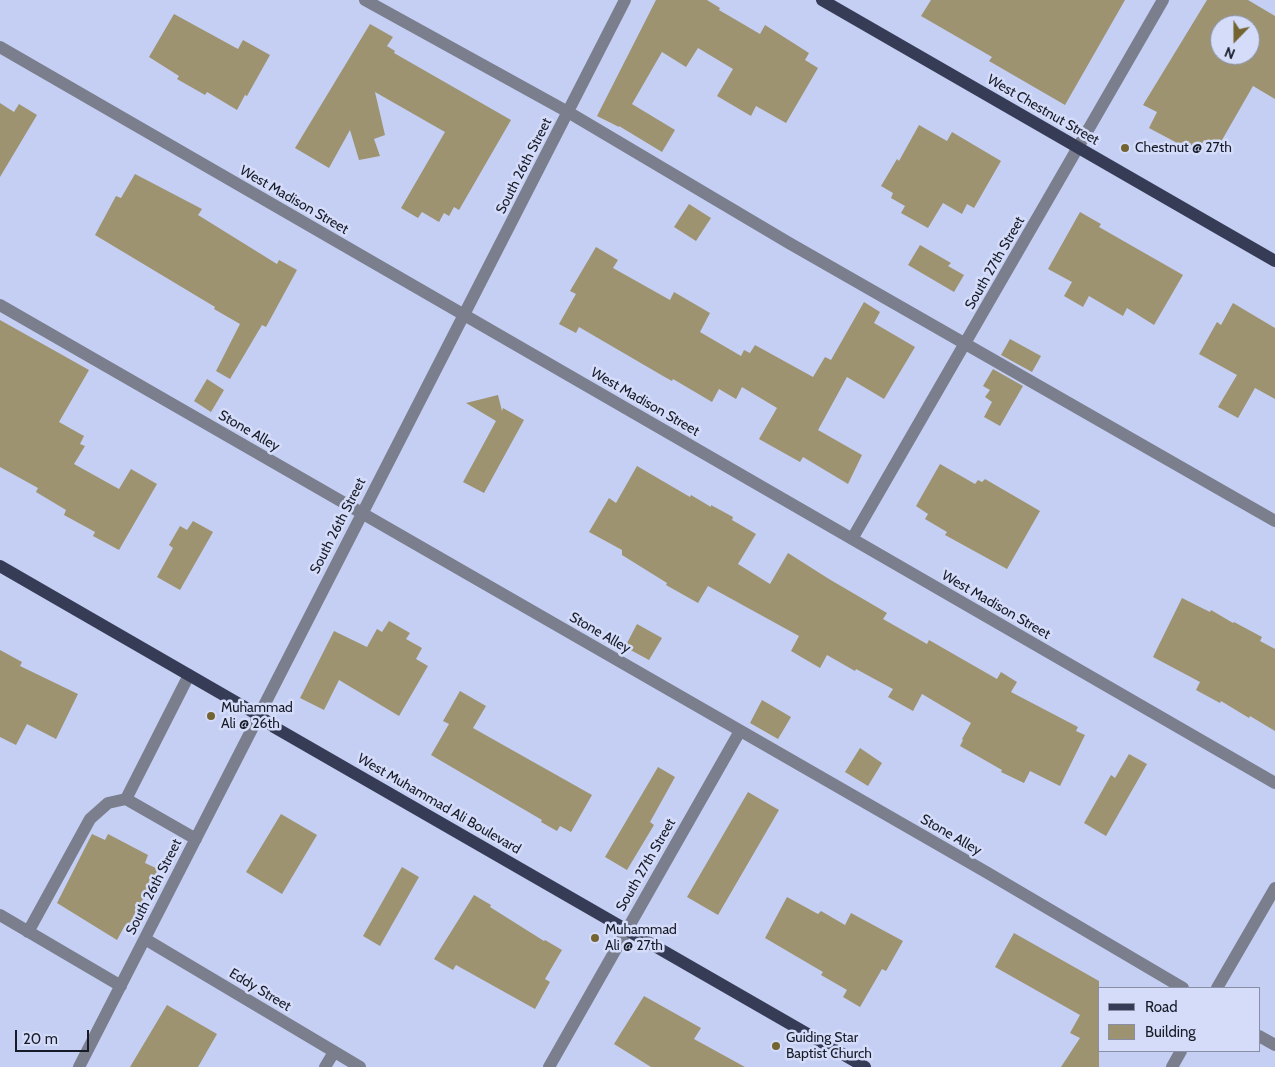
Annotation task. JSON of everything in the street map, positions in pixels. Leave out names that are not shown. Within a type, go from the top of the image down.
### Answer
[{"type":"main road","name":"West Chestnut Street","points":[[822,0],[1275,261]]},
{"type":"main road","name":"West Muhammad Ali Boulevard","points":[[0,566],[189,674],[260,716],[274,727],[865,1067]]},
{"type":"street","points":[[365,0],[568,112],[789,243],[1275,521]]},
{"type":"street","name":"South 26th Street","points":[[79,1067],[625,0]]},
{"type":"street","name":"South 27th Street","points":[[852,539],[1163,0]]},
{"type":"street","name":"West Madison Street","points":[[0,47],[1275,783]]},
{"type":"street","name":"Stone Alley","points":[[0,305],[1182,987]]},
{"type":"street","points":[[126,799],[189,674]]},
{"type":"street","name":"South 27th Street","points":[[549,1067],[740,731]]},
{"type":"street","points":[[28,932],[90,819],[108,803],[126,799],[196,839]]},
{"type":"street","points":[[1218,987],[1275,888]]},
{"type":"street","points":[[0,915],[121,986]]},
{"type":"street","name":"Eddy Street","points":[[145,939],[360,1067]]},
{"type":"street","points":[[1260,1037],[1275,1045]]},
{"type":"street","points":[[325,1067],[334,1052]]},
{"type":"street","points":[[1172,1067],[1180,1052]]},
{"type":"building","points":[[656,0],[707,0],[720,8],[719,10],[760,34],[765,25],[809,53],[805,60],[818,68],[786,123],[756,106],[751,116],[717,96],[733,69],[698,48],[686,67],[662,52],[632,104],[675,130],[662,152],[619,126],[597,116]]},
{"type":"building","points":[[931,0],[1125,0],[1065,105],[989,61],[992,57],[921,16]]},
{"type":"building","points":[[1207,0],[1248,0],[1275,16],[1275,99],[1253,86],[1218,147],[1204,140],[1196,153],[1149,128],[1157,112],[1143,105]]},
{"type":"building","points":[[174,14],[238,49],[243,40],[270,55],[237,110],[207,92],[205,95],[177,79],[179,76],[149,57]]},
{"type":"building","points":[[370,24],[393,37],[387,46],[395,51],[394,53],[511,120],[459,210],[454,207],[449,216],[444,213],[439,222],[422,212],[418,218],[401,208],[445,132],[375,92],[385,135],[374,139],[380,156],[359,160],[350,130],[329,168],[295,148]]},
{"type":"building","points":[[0,103],[14,112],[19,104],[37,115],[0,177]]},
{"type":"building","points":[[919,125],[947,141],[952,132],[1001,161],[974,208],[967,204],[962,214],[943,203],[928,228],[901,213],[905,206],[891,198],[893,193],[881,186],[897,159],[899,161]]},
{"type":"building","points":[[135,174],[202,209],[198,215],[277,264],[279,260],[297,270],[266,327],[262,325],[230,379],[216,371],[240,324],[95,235],[116,196],[121,198]]},
{"type":"building","points":[[689,204],[711,218],[696,241],[674,227]]},
{"type":"building","points":[[1080,212],[1101,224],[1099,227],[1183,275],[1154,325],[1127,308],[1123,316],[1089,296],[1083,307],[1064,296],[1072,282],[1048,269]]},
{"type":"building","points":[[920,245],[951,263],[948,266],[964,275],[954,292],[908,265]]},
{"type":"building","points":[[596,247],[618,260],[613,268],[670,300],[674,292],[710,313],[700,332],[741,356],[744,350],[750,353],[755,345],[813,377],[825,357],[831,360],[864,302],[880,312],[874,323],[915,347],[884,399],[847,377],[818,430],[862,455],[848,484],[803,457],[800,462],[759,439],[777,408],[742,387],[736,399],[719,389],[712,402],[579,327],[576,333],[559,324],[576,294],[570,291]]},
{"type":"building","points":[[1233,303],[1275,328],[1275,399],[1255,388],[1238,418],[1218,407],[1237,375],[1199,354],[1217,322],[1221,325]]},
{"type":"building","points":[[0,320],[89,370],[59,422],[84,436],[80,444],[85,446],[74,464],[119,489],[131,469],[157,484],[119,550],[93,536],[95,532],[64,515],[66,510],[36,492],[38,488],[0,467]]},
{"type":"building","points":[[1010,339],[1041,356],[1032,372],[1001,355]]},
{"type":"building","points":[[993,369],[1023,386],[1000,426],[984,417],[992,402],[985,397],[990,390],[983,386]]},
{"type":"building","points":[[207,379],[224,390],[211,412],[194,401]]},
{"type":"building","points":[[498,395],[502,411],[503,408],[524,420],[484,493],[463,482],[496,421],[466,403]]},
{"type":"building","points":[[940,464],[975,484],[978,480],[982,482],[985,479],[1040,511],[1007,569],[945,535],[947,532],[925,519],[928,514],[916,506]]},
{"type":"building","points":[[637,466],[690,497],[691,495],[733,517],[732,520],[756,534],[738,564],[770,584],[788,553],[887,613],[883,619],[927,644],[929,640],[997,679],[1001,672],[1017,682],[1011,692],[1078,727],[1076,731],[1085,735],[1060,786],[1030,771],[1024,783],[1001,772],[1002,770],[960,746],[971,723],[922,694],[913,711],[888,697],[893,689],[827,655],[820,668],[791,651],[799,636],[708,586],[698,603],[666,585],[667,583],[622,555],[622,550],[589,532],[609,498],[616,503]]},
{"type":"building","points":[[193,521],[213,532],[180,590],[157,577],[173,548],[169,545],[180,526],[187,530]]},
{"type":"building","points":[[1182,598],[1210,612],[1211,610],[1262,637],[1260,641],[1275,649],[1275,731],[1250,716],[1249,718],[1221,701],[1220,703],[1196,690],[1200,682],[1153,657]]},
{"type":"building","points":[[389,621],[410,633],[406,639],[422,648],[416,659],[428,666],[399,716],[339,680],[324,710],[300,698],[334,631],[367,647],[377,629],[382,632]]},
{"type":"building","points":[[637,624],[662,638],[649,660],[625,647]]},
{"type":"building","points":[[0,650],[22,662],[20,666],[78,694],[56,739],[27,724],[16,745],[0,737]]},
{"type":"building","points":[[460,691],[486,706],[473,728],[592,795],[571,832],[560,826],[557,831],[541,822],[542,820],[431,755],[449,724],[443,721]]},
{"type":"building","points":[[762,700],[791,717],[778,739],[750,723]]},
{"type":"building","points":[[860,748],[882,763],[868,786],[845,772]]},
{"type":"building","points":[[1129,754],[1147,764],[1106,836],[1084,823],[1111,775],[1115,778]]},
{"type":"building","points":[[658,767],[675,777],[650,822],[654,825],[627,870],[605,857]]},
{"type":"building","points":[[748,792],[779,810],[718,915],[687,897]]},
{"type":"building","points":[[281,814],[317,835],[282,894],[246,872]]},
{"type":"building","points":[[92,834],[105,840],[108,834],[148,855],[145,863],[158,869],[128,929],[124,927],[117,940],[57,903]]},
{"type":"building","points":[[402,867],[419,877],[380,946],[363,936]]},
{"type":"building","points":[[474,895],[544,941],[562,950],[545,979],[550,982],[535,1009],[456,965],[453,970],[434,959]]},
{"type":"building","points":[[787,897],[818,914],[821,911],[845,925],[851,913],[903,941],[886,971],[882,969],[860,1007],[843,997],[847,990],[821,975],[823,972],[765,938]]},
{"type":"building","points":[[1014,933],[1099,981],[1099,1067],[1061,1067],[1080,1038],[1070,1033],[1080,1015],[995,967]]},
{"type":"building","points":[[644,996],[701,1028],[694,1039],[745,1067],[651,1067],[614,1044]]},
{"type":"building","points":[[167,1005],[217,1034],[198,1067],[130,1067]]},
{"type":"place","name":"Chestnut @ 27th","points":[[1125,148]]},
{"type":"place","name":"Muhammad Ali @ 26th","points":[[211,716]]},
{"type":"place","name":"Muhammad Ali @ 27th","points":[[595,938]]},
{"type":"place","name":"Guiding Star Baptist Church","points":[[776,1046]]}]
